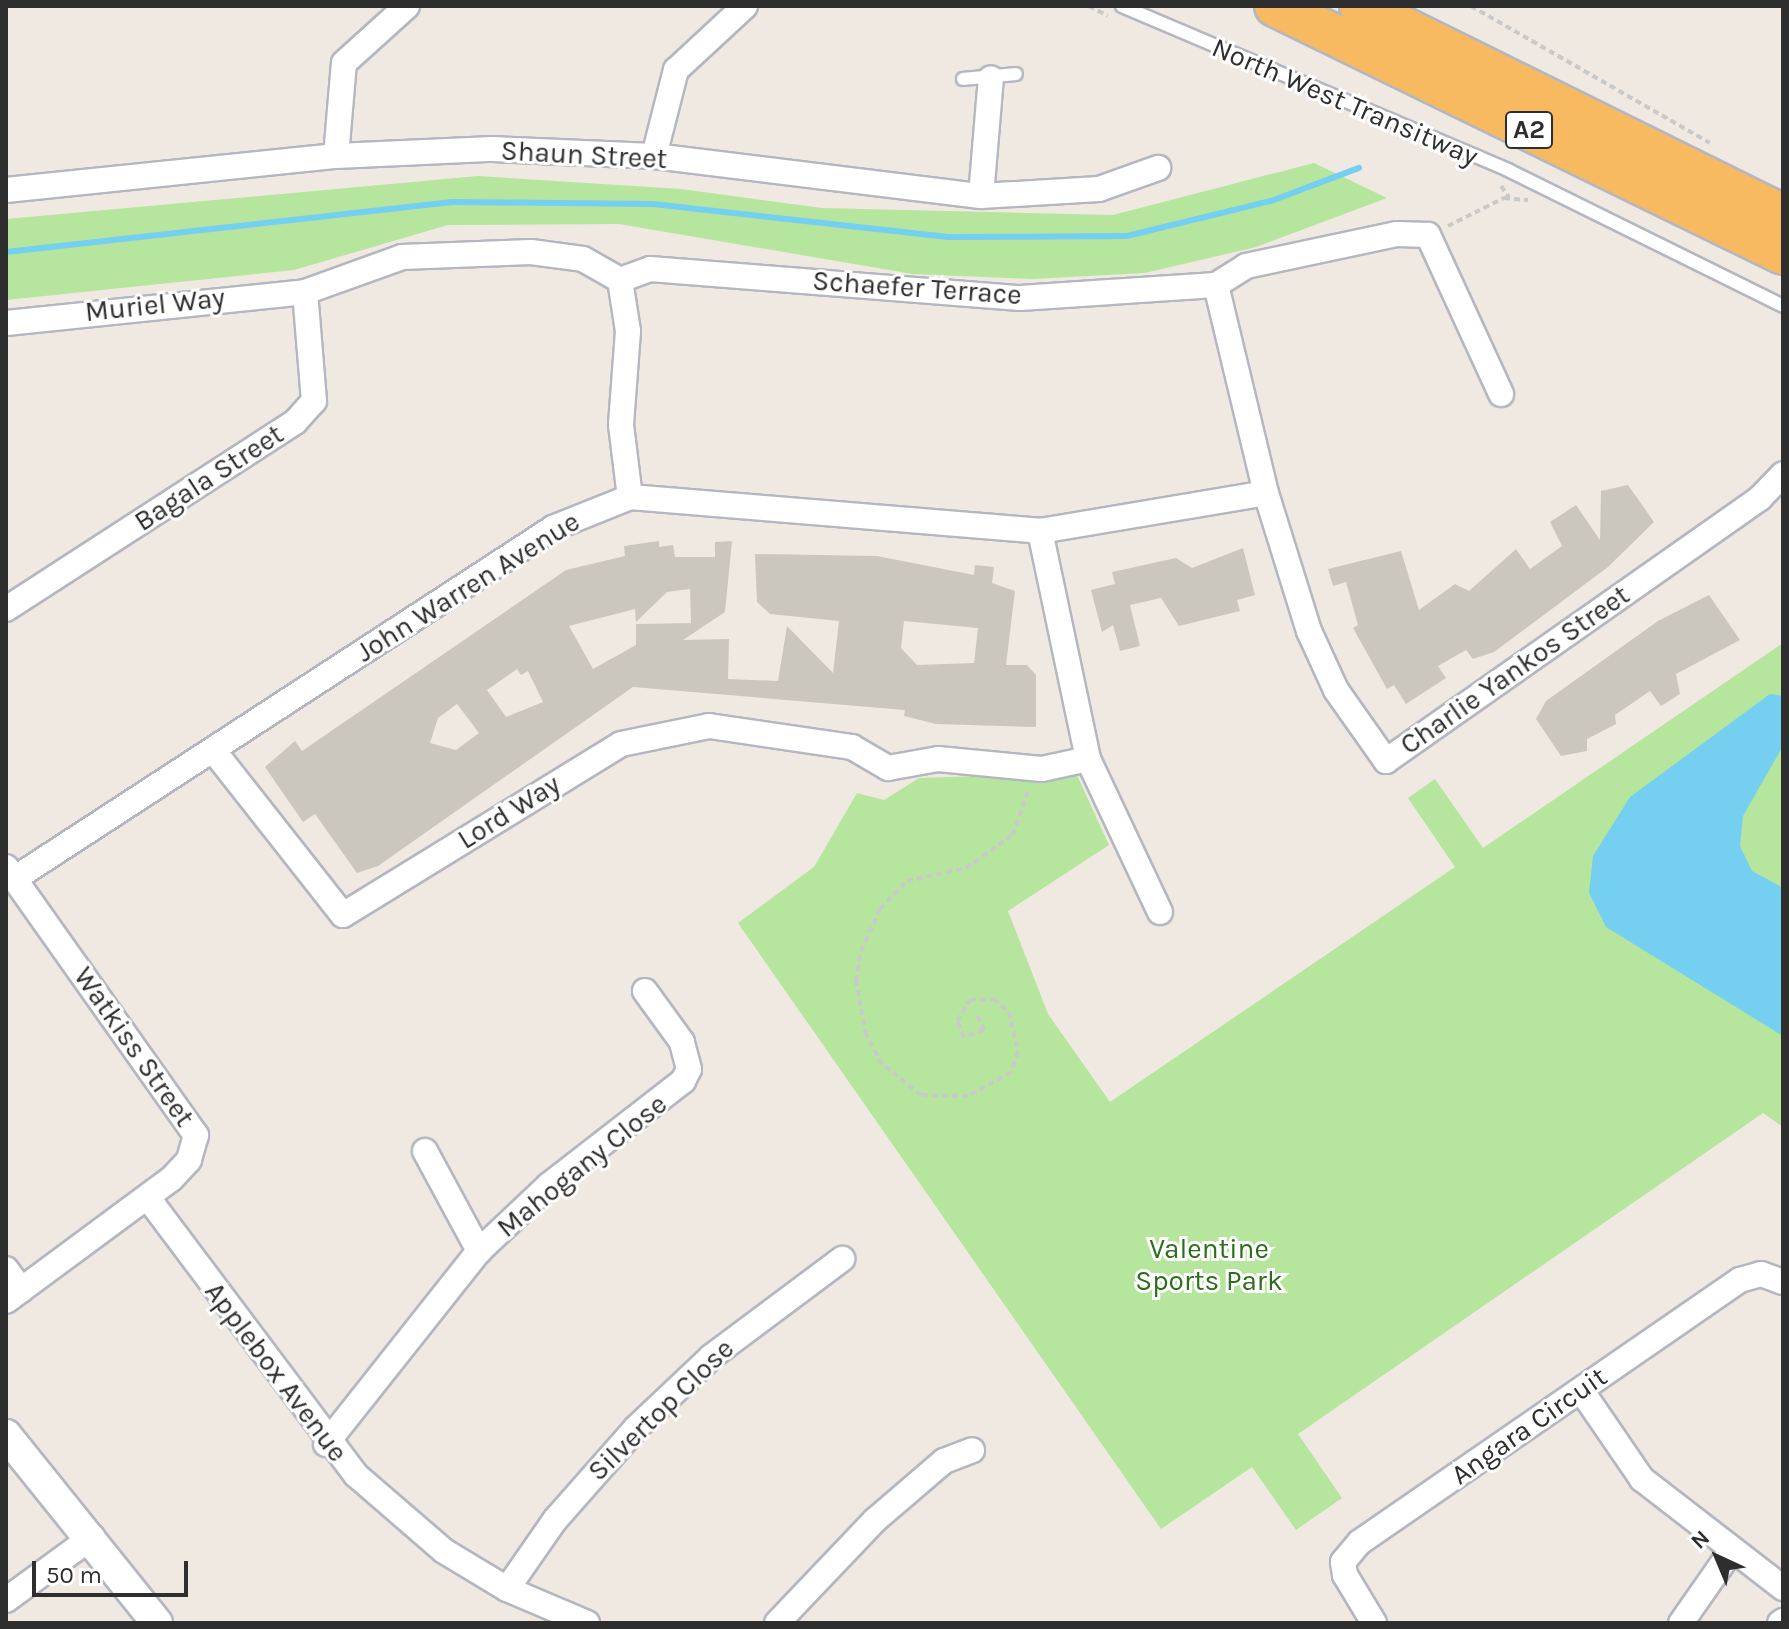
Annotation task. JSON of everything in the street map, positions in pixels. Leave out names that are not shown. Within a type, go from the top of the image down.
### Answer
[{"type":"highway","name":"A2","points":[[1275,6],[1783,254]]},
{"type":"highway","name":"A2","points":[[1360,6],[1783,215]]},
{"type":"street","points":[[336,156],[344,63],[407,6]]},
{"type":"street","points":[[654,156],[676,70],[745,6]]},
{"type":"street","points":[[981,196],[1004,76]]},
{"type":"street","name":"Shaun Street","points":[[6,190],[336,156],[493,149],[654,156],[981,196],[1099,189],[1158,168]]},
{"type":"street","points":[[1216,285],[1246,266],[1397,234],[1428,235],[1501,394]]},
{"type":"street","name":"Muriel Way","points":[[6,323],[305,292],[402,257],[531,252],[583,259],[620,280]]},
{"type":"street","name":"Schaefer Terrace","points":[[620,280],[650,269],[1020,298],[1216,285]]},
{"type":"street","points":[[620,280],[628,331],[621,425],[630,497]]},
{"type":"street","name":"Charlie Yankos Street","points":[[1216,285],[1266,493],[1309,631],[1336,690],[1386,761],[1760,498],[1783,474]]},
{"type":"street","name":"Bagala Street","points":[[6,609],[295,422],[314,401],[305,292]]},
{"type":"street","name":"John Warren Avenue","points":[[10,873],[213,750],[553,528],[630,497],[1040,531],[1266,493]]},
{"type":"street","points":[[1040,531],[1088,759],[1160,912]]},
{"type":"street","name":"Lord Way","points":[[213,750],[343,915],[621,744],[709,726],[852,747],[888,768],[938,759],[1031,769]]},
{"type":"street","points":[[1031,769],[1088,759]]},
{"type":"street","name":"Watkiss Street","points":[[10,873],[196,1135],[189,1160],[148,1198],[13,1296]]},
{"type":"street","name":"Mahogany Close","points":[[326,1444],[479,1251],[560,1176],[683,1081],[689,1069],[682,1042],[645,991]]},
{"type":"street","points":[[425,1151],[479,1251]]},
{"type":"street","name":"Applebox Avenue","points":[[148,1198],[326,1444],[444,1551],[507,1589],[587,1623]]},
{"type":"street","name":"Silvertop Close","points":[[507,1589],[555,1520],[636,1428],[711,1357],[842,1259]]},
{"type":"street","points":[[6,1269],[13,1296]]},
{"type":"street","name":"Angara Circuit","points":[[1374,1623],[1345,1575],[1350,1550],[1740,1280],[1761,1274],[1783,1282]]},
{"type":"street","points":[[1581,1390],[1642,1479],[1783,1588]]},
{"type":"street","points":[[6,1435],[92,1537],[157,1623]]},
{"type":"street","points":[[777,1623],[874,1521],[944,1461],[972,1450]]},
{"type":"street","points":[[6,1600],[92,1537]]},
{"type":"street","points":[[1681,1623],[1732,1550]]},
{"type":"lane","name":"North West Transitway","points":[[1122,6],[1508,170],[1783,306]]},
{"type":"lane","points":[[963,79],[1004,76]]},
{"type":"path","points":[[1471,6],[1717,147]]},
{"type":"path","points":[[1428,235],[1504,198],[1534,202]]},
{"type":"path","points":[[977,1016],[984,1030],[964,1037],[958,1015],[970,1000],[994,999],[1009,1012],[1018,1052],[1011,1072],[968,1096],[921,1095],[882,1064],[866,1035],[856,981],[861,951],[880,909],[907,881],[966,868],[1013,835],[1031,769]]},
{"type":"green space","points":[[1314,163],[1387,198],[1256,247],[1145,273],[1032,279],[913,274],[619,224],[448,225],[294,270],[6,300],[6,219],[478,176],[681,189],[822,208],[1113,215]]},
{"type":"green space","name":"Valentine Sports Park","points":[[1783,643],[1783,1127],[1763,1113],[1298,1434],[1342,1498],[1296,1530],[1252,1467],[1161,1529],[738,923],[814,867],[857,793],[884,800],[919,778],[1076,773],[1109,845],[1008,911],[1048,1014],[1110,1102],[1455,867],[1408,798],[1435,779],[1483,848]]},
{"type":"water","points":[[1770,694],[1783,696],[1783,746],[1743,816],[1740,846],[1752,871],[1783,888],[1783,1036],[1606,927],[1589,893],[1593,856],[1630,797]]},
{"type":"building","points":[[1628,485],[1654,522],[1608,567],[1494,652],[1473,659],[1466,650],[1438,666],[1446,678],[1406,704],[1394,685],[1387,689],[1353,628],[1358,625],[1346,582],[1333,586],[1328,569],[1401,551],[1419,610],[1455,584],[1469,591],[1516,549],[1530,569],[1562,546],[1550,522],[1576,505],[1600,540],[1601,491]]},
{"type":"building","points":[[659,541],[659,547],[673,545],[675,557],[715,557],[715,542],[732,541],[725,612],[683,640],[729,639],[728,679],[778,681],[787,626],[833,673],[839,621],[770,614],[757,602],[755,554],[877,556],[974,575],[975,565],[994,567],[992,583],[1015,591],[1006,665],[1027,665],[1036,675],[1036,727],[936,724],[904,716],[905,710],[633,687],[378,866],[357,873],[315,814],[303,822],[265,767],[295,741],[302,751],[566,570],[625,556],[624,546]],"holes":[[[690,589],[691,623],[636,624],[636,645],[593,669],[569,626],[635,609],[636,622],[667,592]],[[904,621],[978,628],[974,663],[917,665],[901,648]],[[517,669],[521,675],[528,671],[543,702],[506,717],[487,690]],[[457,704],[479,733],[456,750],[430,743],[438,718]]]},
{"type":"building","points":[[1243,548],[1255,595],[1237,600],[1240,611],[1179,626],[1161,598],[1130,605],[1140,646],[1120,651],[1113,625],[1102,632],[1091,590],[1115,584],[1112,572],[1176,558],[1192,568]]},
{"type":"building","points":[[1709,595],[1740,640],[1676,674],[1680,694],[1661,706],[1650,691],[1615,715],[1616,724],[1587,739],[1587,751],[1561,756],[1536,719],[1546,701],[1658,621]]},
{"type":"waterway","points":[[6,252],[452,202],[653,204],[948,237],[1127,236],[1271,201],[1359,168]]}]
